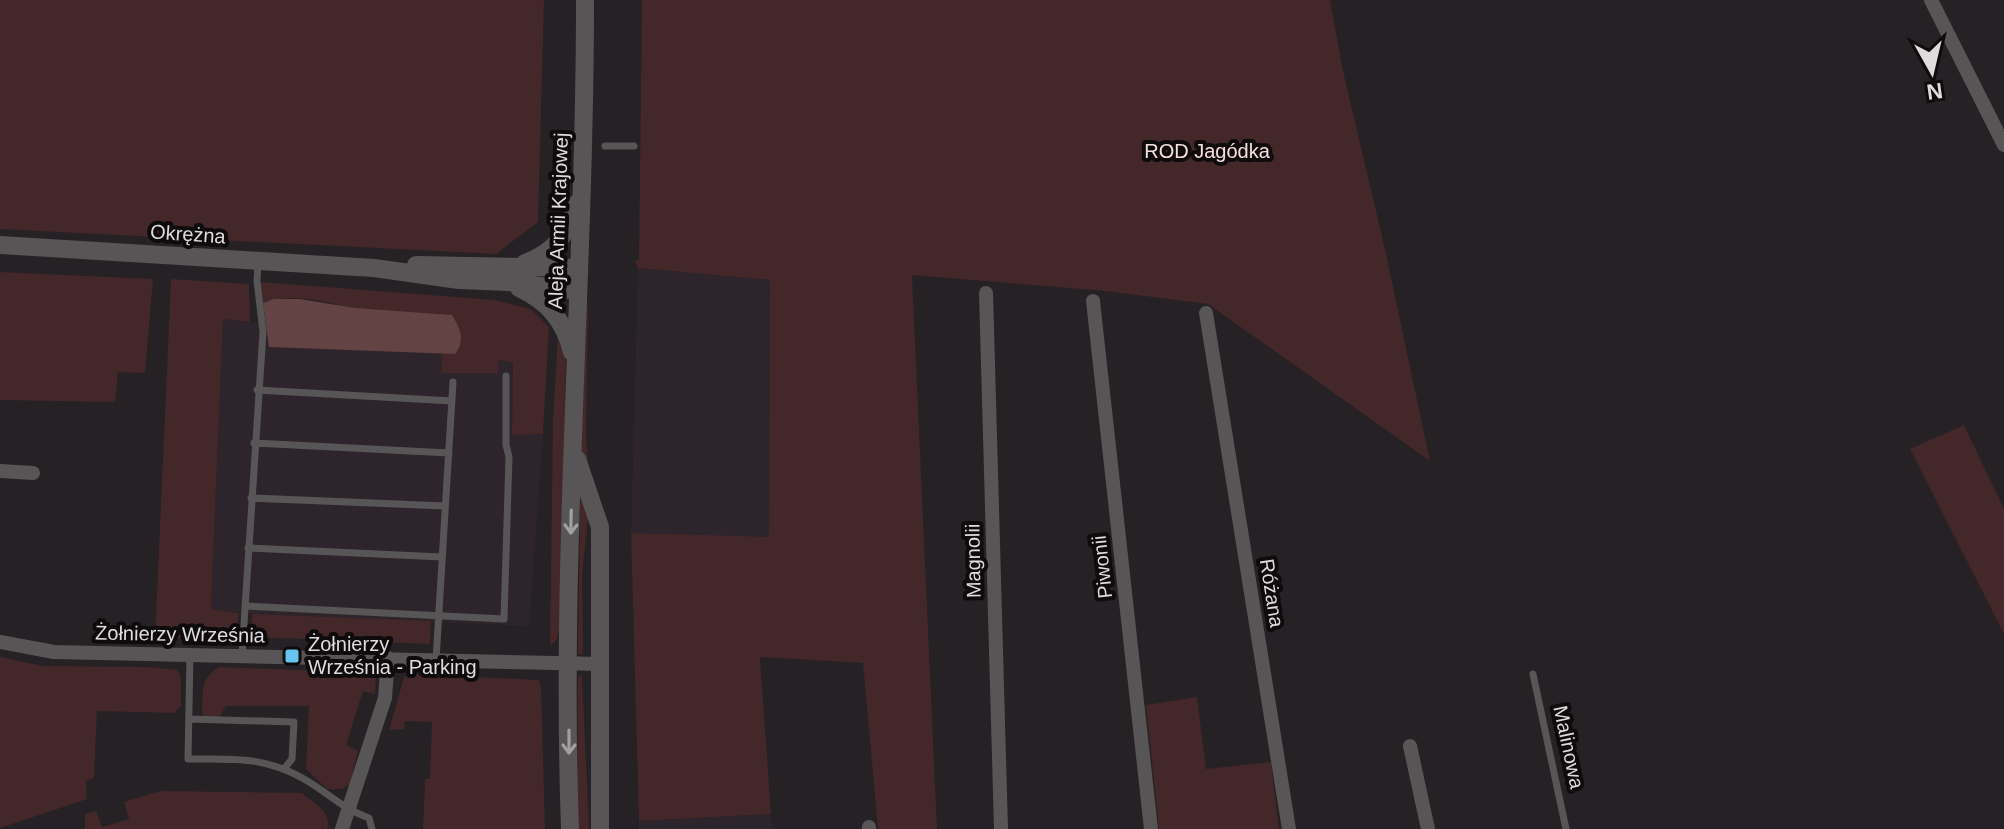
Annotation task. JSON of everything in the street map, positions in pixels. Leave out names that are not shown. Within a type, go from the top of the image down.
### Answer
[{"type":"street","name":"Aleja Armii Krajowej","points":[[570,829],[572,444],[585,0]]},
{"type":"street","points":[[1931,0],[2004,145]]},
{"type":"street","points":[[575,366],[568,338],[557,316],[512,274],[557,245],[573,217],[582,178]]},
{"type":"street","name":"Okrężna","points":[[0,245],[374,268],[459,280],[512,274],[578,279]]},
{"type":"street","name":"Magnolii","points":[[986,293],[1001,829]]},
{"type":"street","name":"Piwonii","points":[[1093,301],[1151,829]]},
{"type":"street","name":"Różana","points":[[1206,313],[1289,829]]},
{"type":"street","name":"Aleja Armii Krajowej","points":[[572,444],[600,527],[600,829]]},
{"type":"street","points":[[0,471],[33,473]]},
{"type":"street","name":"Żołnierzy Września","points":[[0,642],[54,652],[599,664]]},
{"type":"street","points":[[342,829],[385,698],[388,658]]},
{"type":"street","points":[[1410,746],[1428,829]]},
{"type":"lane","points":[[605,146],[634,146]]},
{"type":"lane","points":[[242,655],[263,332],[257,281],[258,261]]},
{"type":"lane","points":[[245,606],[504,619],[509,457],[506,445],[506,376]]},
{"type":"lane","points":[[436,660],[453,382]]},
{"type":"lane","points":[[257,390],[452,401]]},
{"type":"lane","points":[[254,443],[449,453]]},
{"type":"lane","points":[[251,498],[445,506]]},
{"type":"lane","points":[[248,548],[442,557]]},
{"type":"lane","points":[[190,654],[188,759],[266,761],[305,779],[349,811],[369,818],[372,829]]},
{"type":"lane","name":"Malinowa","points":[[1533,674],[1566,829]]},
{"type":"lane","points":[[190,719],[294,722],[292,759],[284,769]]},
{"type":"shaded area","points":[[638,268],[770,280],[769,538],[631,533]]},
{"type":"shaded area","points":[[274,299],[452,315],[459,330],[460,344],[455,354],[269,347],[263,303]]},
{"type":"shaded area","points":[[223,319],[434,343],[513,363],[512,434],[543,434],[529,626],[252,614],[211,609]]},
{"type":"shaded area","points":[[771,814],[772,829],[639,829],[639,821]]},
{"type":"green space","points":[[0,0],[544,0],[538,222],[496,254],[0,229]]},
{"type":"green space","name":"ROD Jagódka","points":[[642,0],[1330,0],[1430,461],[1208,304],[1105,291],[912,275],[937,829],[878,829],[863,663],[760,657],[771,814],[639,821],[631,533],[769,537],[770,280],[638,268],[635,261],[639,260]]},
{"type":"green space","points":[[0,272],[153,279],[145,373],[118,372],[115,402],[0,400]]},
{"type":"green space","points":[[171,279],[249,284],[250,322],[223,319],[211,609],[239,613],[236,638],[155,638]]},
{"type":"green space","points":[[261,282],[495,300],[531,309],[549,327],[543,434],[512,435],[513,363],[499,360],[498,373],[442,373],[442,354],[455,354],[387,322],[336,304],[286,298],[263,303]]},
{"type":"green space","points":[[588,305],[586,435],[590,500],[582,574],[583,654],[578,654],[583,307]]},
{"type":"green space","points":[[558,333],[563,342],[566,362],[560,626],[557,639],[550,646],[553,419]]},
{"type":"green space","points":[[1964,425],[2004,509],[2004,634],[1910,449]]},
{"type":"green space","points":[[252,614],[431,621],[430,644],[251,637]]},
{"type":"green space","points":[[0,657],[43,666],[177,670],[181,677],[181,706],[174,713],[97,711],[94,778],[86,781],[87,799],[0,828]]},
{"type":"green space","points":[[219,667],[353,672],[363,673],[367,677],[376,676],[375,694],[363,691],[346,745],[358,750],[350,784],[342,789],[327,789],[306,769],[309,706],[226,706],[220,716],[202,716],[205,682]]},
{"type":"green space","points":[[414,674],[538,680],[541,686],[545,829],[423,829],[425,779],[430,779],[432,722],[405,721],[404,729],[389,730],[404,677]]},
{"type":"green space","points":[[582,675],[589,829],[577,829],[578,678]]},
{"type":"green space","points":[[1197,697],[1206,769],[1271,762],[1279,829],[1159,829],[1146,705]]},
{"type":"green space","points":[[160,791],[302,793],[325,813],[327,829],[85,829],[85,814],[96,811],[102,827],[129,819],[124,802]]},
{"type":"place","name":"Żołnierzy Września - Parking","points":[[292,656]]}]
